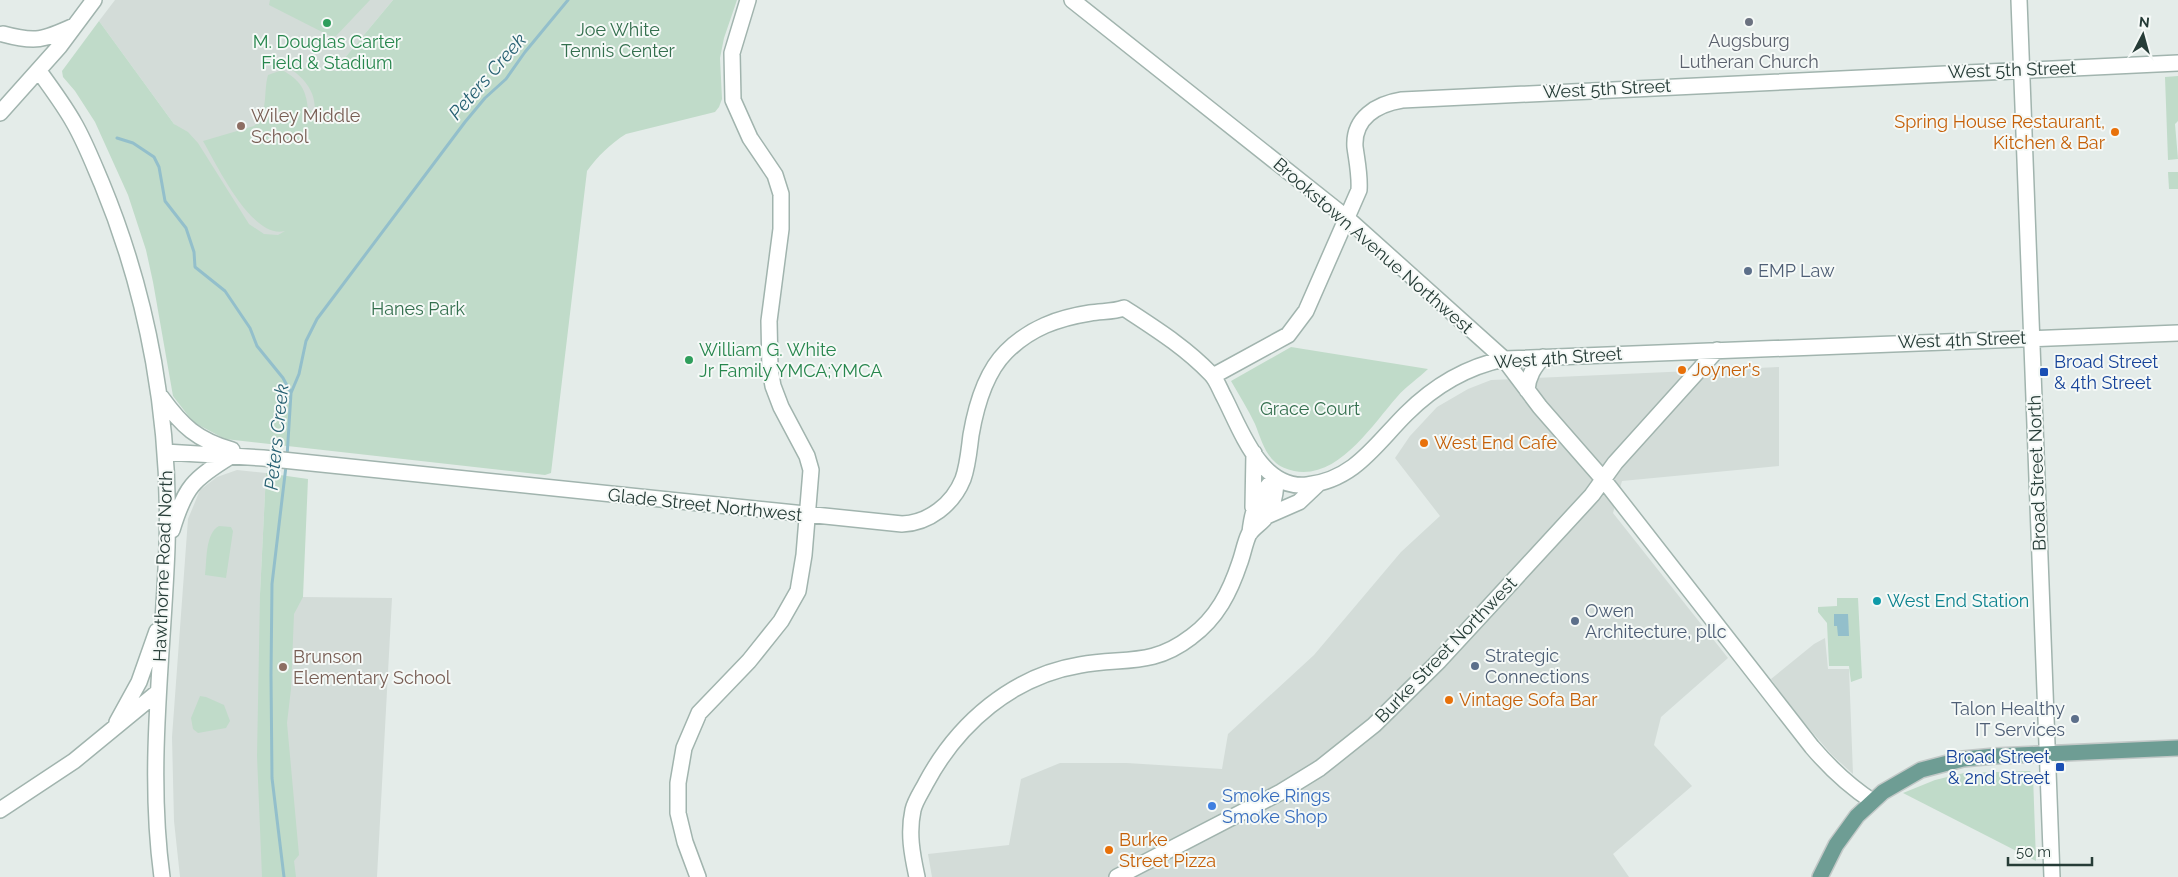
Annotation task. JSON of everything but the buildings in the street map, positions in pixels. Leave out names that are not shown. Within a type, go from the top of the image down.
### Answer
[{"type":"main road","points":[[1820,877],[1836,845],[1857,816],[1872,801],[1908,776],[1933,766],[1978,758],[2178,748]]},
{"type":"street","points":[[0,113],[39,70],[94,0]]},
{"type":"street","points":[[698,877],[685,842],[678,813],[678,783],[684,748],[699,713],[749,661],[776,628],[798,591],[804,555],[811,470],[807,456],[781,407],[773,386],[770,369],[769,321],[782,229],[781,194],[775,175],[750,138],[733,100],[731,80],[733,47],[748,0]]},
{"type":"street","name":"Brookstown Avenue Northwest","points":[[1072,0],[1348,219],[1504,359],[1527,390],[1603,480],[1812,748],[1838,776],[1872,801]]},
{"type":"street","name":"Broad Street North","points":[[2019,0],[2052,877]]},
{"type":"street","points":[[3,34],[27,40],[38,40],[75,25]]},
{"type":"street","name":"West 5th Street","points":[[1213,376],[1288,334],[1306,311],[1348,219],[1359,190],[1360,174],[1355,149],[1357,131],[1366,116],[1386,102],[1537,92],[2178,63]]},
{"type":"street","name":"Hawthorne Road North","points":[[39,70],[74,123],[118,223],[138,292],[160,396],[168,505],[158,692],[156,789],[162,877]]},
{"type":"street","name":"Glade Street Northwest","points":[[165,452],[263,458],[806,516],[913,524],[932,516],[954,494],[962,481],[972,432],[988,378],[1005,353],[1020,339],[1046,324],[1091,313],[1116,311],[1124,308],[1180,345],[1213,376]]},
{"type":"street","name":"West 4th Street","points":[[1276,478],[1298,486],[1318,484],[1336,478],[1353,468],[1368,455],[1406,414],[1440,385],[1486,363],[1504,359],[2032,337],[2178,333]]},
{"type":"street","name":"Burke Street Northwest","points":[[1117,877],[1281,792],[1320,768],[1350,745],[1439,661],[1592,495],[1615,463],[1717,350]]},
{"type":"street","points":[[1527,390],[1527,382],[1533,369],[1543,357]]},
{"type":"street","points":[[1213,376],[1262,466],[1276,478],[1276,493],[1267,516]]},
{"type":"street","points":[[160,396],[181,423],[196,436],[213,444],[263,458]]},
{"type":"street","points":[[918,875],[910,848],[913,808],[933,770],[976,718],[1000,697],[1039,676],[1080,664],[1146,659],[1160,655],[1186,641],[1207,624],[1220,608],[1234,580],[1250,533],[1254,453]]},
{"type":"street","points":[[167,548],[180,504],[191,485],[201,475],[231,456]]},
{"type":"street","points":[[1252,512],[1266,487],[1276,478]]},
{"type":"street","points":[[1250,533],[1267,516],[1299,502],[1318,484]]},
{"type":"street","points":[[111,731],[139,682],[163,616]]},
{"type":"street","points":[[0,810],[74,761],[158,692]]},
{"type":"shaded area","name":"Wiley Middle School","points":[[115,0],[393,0],[343,60],[307,128],[293,226],[255,253],[174,124],[99,21]]},
{"type":"shaded area","points":[[1779,367],[1779,466],[1622,481],[1613,513],[1728,658],[1661,717],[1654,745],[1692,786],[1613,854],[1629,877],[932,877],[928,854],[1009,845],[1021,779],[1060,763],[1127,763],[1222,769],[1228,734],[1314,655],[1401,552],[1440,516],[1395,458],[1410,436],[1437,407],[1468,389],[1491,380]]},
{"type":"shaded area","name":"Brunson Elementary School","points":[[237,470],[266,473],[260,594],[303,597],[392,598],[377,877],[180,877],[174,821],[172,737],[188,519],[200,490],[217,477]]},
{"type":"shaded area","points":[[1825,638],[1828,669],[1849,669],[1853,774],[1832,755],[1793,710],[1771,679],[1814,644]]},
{"type":"green space","name":"M. Douglas Carter Field & Stadium","points":[[270,0],[370,0],[336,36],[330,36],[269,5]]},
{"type":"green space","name":"Hanes Park","points":[[393,0],[737,0],[724,38],[720,58],[722,99],[715,112],[626,134],[595,160],[587,171],[551,473],[545,475],[225,439],[193,422],[173,396],[146,250],[128,195],[95,122],[75,91],[63,77],[62,71],[99,21],[174,124],[188,132],[198,143],[249,224],[264,234],[278,235],[285,231],[273,231],[260,224],[248,213],[226,182],[203,141],[254,126],[259,121],[264,109],[268,75],[282,70],[298,81],[306,96],[308,109],[314,113],[315,106],[312,93],[304,81],[288,68],[337,71],[343,60]]},
{"type":"green space","points":[[2178,76],[2178,121],[2175,124],[2178,159],[2168,160],[2165,77]]},
{"type":"green space","points":[[2168,172],[2178,172],[2178,189],[2169,189]]},
{"type":"green space","name":"Grace Court","points":[[1291,347],[1428,369],[1401,393],[1353,448],[1339,459],[1325,467],[1310,472],[1294,471],[1278,465],[1268,453],[1252,418],[1231,381]]},
{"type":"green space","points":[[266,473],[308,479],[303,597],[294,614],[291,689],[287,723],[299,855],[294,861],[296,877],[262,877],[257,756],[260,594]]},
{"type":"green space","points":[[219,526],[231,527],[233,531],[226,578],[205,575],[209,541],[214,530]]},
{"type":"green space","points":[[1837,598],[1858,598],[1862,678],[1851,682],[1849,666],[1829,666],[1827,623],[1818,612],[1818,607],[1837,606]]},
{"type":"green space","points":[[200,696],[224,705],[230,721],[226,728],[198,733],[193,729],[191,718]]},
{"type":"green space","points":[[2030,771],[2033,775],[2036,861],[1903,793],[1935,780],[1964,773]]},
{"type":"water","points":[[1834,614],[1848,614],[1849,636],[1838,636],[1837,626],[1834,626]]},
{"type":"waterway","name":"Peters Creek","points":[[287,457],[291,393],[299,374],[306,341],[317,319],[465,122],[485,98],[506,79],[525,52],[568,0]]},
{"type":"waterway","points":[[117,138],[133,143],[154,157],[159,167],[165,201],[186,228],[194,252],[195,267],[225,291],[250,328],[257,346],[283,378],[291,393]]},
{"type":"waterway","name":"Peters Creek","points":[[284,877],[272,778],[271,675],[272,584],[286,466]]},
{"type":"place","name":"Augsburg Lutheran Church","points":[[1749,22]]},
{"type":"place","name":"M. Douglas Carter Field & Stadium","points":[[327,23]]},
{"type":"place","name":"Wiley Middle School","points":[[241,126]]},
{"type":"place","name":"Spring House Restaurant, Kitchen & Bar","points":[[2115,132]]},
{"type":"place","name":"EMP Law","points":[[1748,271]]},
{"type":"place","name":"William G. White Jr Family YMCA;YMCA","points":[[689,360]]},
{"type":"place","name":"Joyner's","points":[[1682,370]]},
{"type":"place","name":"Broad Street & 4th Street","points":[[2044,372]]},
{"type":"place","name":"West End Cafe","points":[[1424,443]]},
{"type":"place","name":"West End Station","points":[[1877,601]]},
{"type":"place","name":"Owen Architecture, pllc","points":[[1575,621]]},
{"type":"place","name":"Strategic Connections","points":[[1475,666]]},
{"type":"place","name":"Brunson Elementary School","points":[[283,667]]},
{"type":"place","name":"Vintage Sofa Bar","points":[[1449,700]]},
{"type":"place","name":"Talon Healthy IT Services","points":[[2075,719]]},
{"type":"place","name":"Broad Street & 2nd Street","points":[[2060,767]]},
{"type":"place","name":"Smoke Rings Smoke Shop","points":[[1212,806]]},
{"type":"place","name":"Burke Street Pizza","points":[[1109,850]]},
{"type":"park label","name":"Joe White Tennis Center","points":[[618,40]]}]
